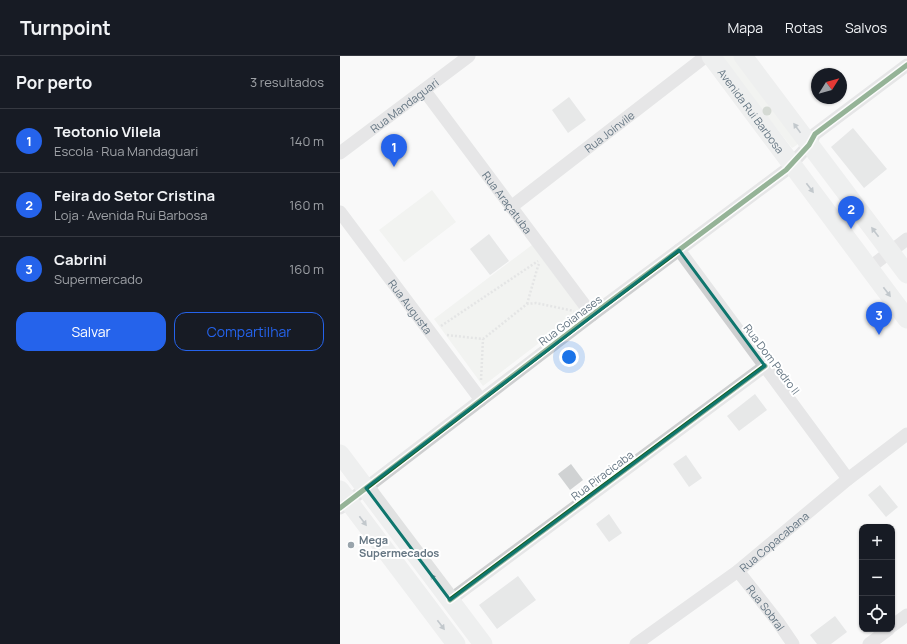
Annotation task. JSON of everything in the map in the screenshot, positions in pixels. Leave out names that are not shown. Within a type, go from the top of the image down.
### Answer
[{"type":"street","name":"Rua Mandaguari","points":[[340,153],[469,56]]},
{"type":"street","name":"Rua Joinvile","points":[[511,206],[706,56]]},
{"type":"street","name":"Avenida Rui Barbosa","points":[[710,56],[907,319]]},
{"type":"street","points":[[743,56],[907,274]]},
{"type":"street","name":"Rua Goianases","points":[[343,500],[366,488],[592,315],[786,170],[809,145],[815,134],[907,65]]},
{"type":"street","name":"Rua Araçatuba","points":[[424,90],[592,315]]},
{"type":"street","name":"Rua Augusta","points":[[340,212],[480,400]]},
{"type":"street","points":[[869,268],[907,239]]},
{"type":"street","name":"Rua Dom Pedro II","points":[[679,250],[848,479]]},
{"type":"street","name":"Rua Piracicaba","points":[[450,600],[765,366]]},
{"type":"street","name":"Rua Copacabana","points":[[636,644],[738,571],[848,479],[907,434]]},
{"type":"street","points":[[340,454],[483,644]]},
{"type":"street","points":[[343,500],[456,644]]},
{"type":"street","name":"Rua Sobral","points":[[738,571],[794,644]]},
{"type":"street","points":[[895,624],[907,615]]},
{"type":"street","points":[[869,644],[885,632]]},
{"type":"path","points":[[527,304],[538,266],[547,255]]},
{"type":"path","points":[[430,333],[547,255]]},
{"type":"path","points":[[430,333],[483,339],[527,304],[536,303],[592,315]]},
{"type":"path","points":[[480,400],[483,339]]},
{"type":"highlighted area","points":[[679,250],[765,366],[450,600],[366,488]]},
{"type":"shaded area","points":[[720,56],[736,56],[798,142],[797,145],[792,148]]},
{"type":"shaded area","points":[[432,190],[456,222],[404,262],[379,230]]},
{"type":"shaded area","points":[[532,245],[581,311],[483,386],[434,319]]},
{"type":"building","points":[[569,97],[586,120],[568,133],[552,110]]},
{"type":"building","points":[[853,128],[887,169],[864,188],[831,147]]},
{"type":"building","points":[[489,234],[509,261],[490,275],[470,249]]},
{"type":"building","points":[[755,394],[767,410],[739,431],[727,416]]},
{"type":"building","points":[[686,455],[702,478],[689,487],[673,464]]},
{"type":"building","points":[[571,464],[583,480],[570,490],[558,474]]},
{"type":"building","points":[[880,485],[898,507],[886,517],[868,495]]},
{"type":"building","points":[[609,514],[622,533],[609,542],[596,524]]},
{"type":"building","points":[[518,576],[536,600],[497,629],[479,605]]},
{"type":"building","points":[[835,616],[847,632],[831,644],[817,644],[810,635]]},
{"type":"cycle path","points":[[340,508],[592,315],[786,170],[809,145],[815,134],[907,65]]},
{"type":"cycle path","points":[[450,600],[765,366]]},
{"type":"place","name":"Teotonio Vilela","points":[[394,167]]},
{"type":"place","name":"Feira do Setor Cristina","points":[[851,229]]},
{"type":"place","name":"Cabrini","points":[[879,335]]},
{"type":"place","name":"Mega Supermecados","points":[[351,545]]}]
